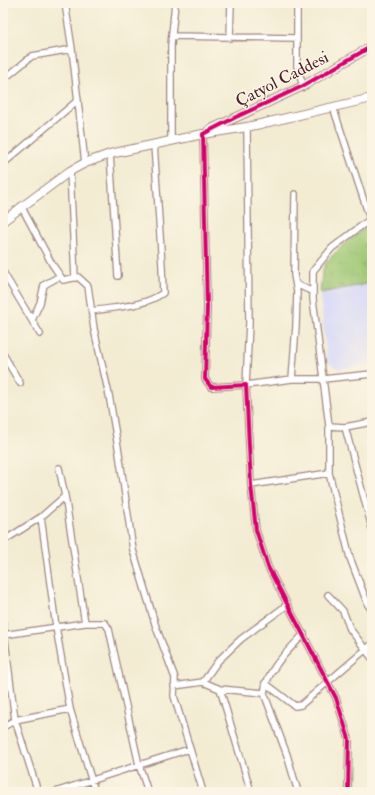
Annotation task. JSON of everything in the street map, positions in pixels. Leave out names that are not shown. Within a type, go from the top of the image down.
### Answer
[{"type":"street","points":[[65,3],[72,49],[85,163]]},
{"type":"street","points":[[171,140],[172,36],[176,3]]},
{"type":"street","points":[[230,38],[231,3]]},
{"type":"street","points":[[297,3],[297,66],[302,86]]},
{"type":"street","points":[[172,36],[297,38]]},
{"type":"street","name":"Çatyol Caddesi","points":[[203,134],[302,86],[372,46]]},
{"type":"street","points":[[3,80],[32,56],[72,49]]},
{"type":"street","points":[[3,221],[21,206],[70,171],[85,163],[110,154],[171,140],[247,127],[372,98]]},
{"type":"street","points":[[3,164],[78,100]]},
{"type":"street","points":[[333,107],[371,218],[332,248],[313,271],[313,292],[328,426],[329,474],[350,558],[368,605],[372,610]]},
{"type":"street","points":[[247,127],[249,323],[246,385],[251,485],[256,530],[268,567],[336,698],[348,739],[348,792]]},
{"type":"street","points":[[203,134],[207,306],[205,379],[211,387],[246,385],[292,379],[323,379],[372,374]]},
{"type":"street","points":[[92,311],[134,305],[154,299],[163,293],[154,144]]},
{"type":"street","points":[[110,154],[118,276]]},
{"type":"street","points":[[70,171],[75,278]]},
{"type":"street","points":[[292,379],[297,292],[294,275],[295,194]]},
{"type":"street","points":[[21,206],[52,264],[63,280],[78,277],[88,286],[94,329],[112,410],[133,550],[156,627],[175,678],[174,696],[203,792]]},
{"type":"street","points":[[3,272],[40,334]]},
{"type":"street","points":[[32,320],[40,303],[44,285],[60,276]]},
{"type":"street","points":[[296,284],[313,292]]},
{"type":"street","points":[[3,354],[20,382]]},
{"type":"street","points":[[328,426],[345,427],[372,422]]},
{"type":"street","points":[[345,427],[372,528]]},
{"type":"street","points":[[59,468],[65,496],[85,623]]},
{"type":"street","points":[[251,485],[329,474]]},
{"type":"street","points":[[3,541],[41,517],[65,496]]},
{"type":"street","points":[[41,517],[56,627],[70,709],[95,792]]},
{"type":"street","points":[[328,595],[343,610],[350,629],[366,648],[372,658]]},
{"type":"street","points":[[203,682],[218,661],[241,639],[287,605]]},
{"type":"street","points":[[4,635],[85,623],[104,623],[109,629],[139,765],[148,792]]},
{"type":"street","points":[[3,624],[15,720],[38,792]]},
{"type":"street","points":[[298,792],[287,755],[264,693],[265,683],[278,662],[304,634]]},
{"type":"street","points":[[265,683],[295,706],[300,705],[372,644]]},
{"type":"street","points":[[174,686],[203,682],[220,688],[264,693]]},
{"type":"street","points":[[220,688],[251,792]]},
{"type":"street","points":[[3,727],[15,720],[70,709]]},
{"type":"street","points":[[55,792],[189,749]]},
{"type":"street","points":[[367,792],[372,789]]},
{"type":"shaded area","points":[[372,283],[372,365],[338,369],[327,361],[320,293]]},
{"type":"green space","points":[[372,224],[372,283],[320,293],[321,279],[328,260],[347,242]]},
{"type":"cycle path","points":[[348,792],[349,739],[336,698],[268,567],[256,530],[251,485],[246,385],[211,387],[205,379],[207,307],[203,134],[303,86],[372,46]]}]
